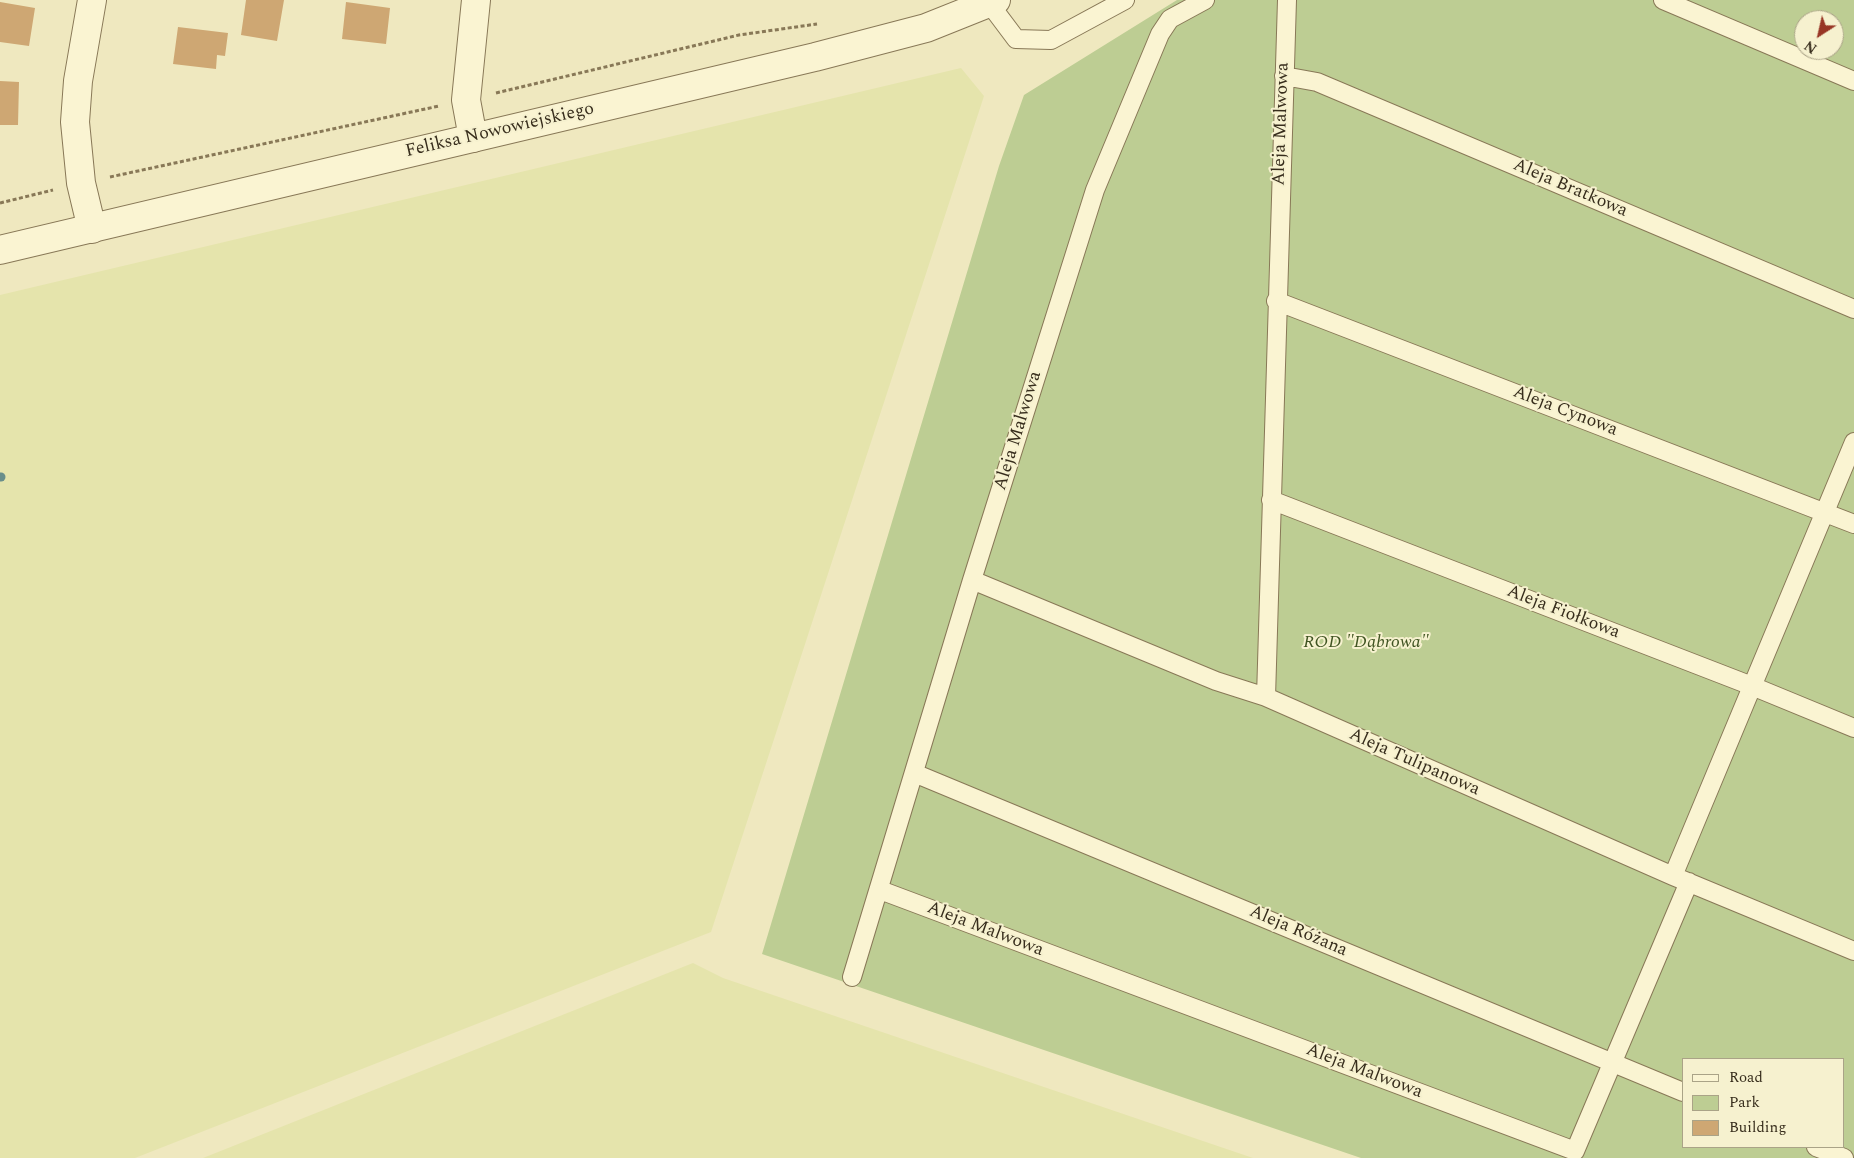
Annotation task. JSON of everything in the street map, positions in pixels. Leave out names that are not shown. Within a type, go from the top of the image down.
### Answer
[{"type":"street","points":[[92,0],[78,81],[75,122],[82,183],[92,229]]},
{"type":"street","points":[[473,138],[466,100],[476,0]]},
{"type":"street","name":"Feliksa Nowowiejskiego","points":[[0,250],[926,28],[993,2]]},
{"type":"lane","points":[[993,2],[1016,39],[1051,40],[1125,0]]},
{"type":"lane","name":"Aleja Malwowa","points":[[852,977],[880,890],[972,580],[1095,190],[1165,26],[1170,19],[1205,0]]},
{"type":"lane","name":"Aleja Malwowa","points":[[1266,697],[1276,301],[1287,0]]},
{"type":"lane","points":[[1663,0],[1854,81]]},
{"type":"lane","name":"Aleja Bratkowa","points":[[1284,76],[1317,82],[1854,309]]},
{"type":"lane","name":"Aleja Cynowa","points":[[1276,301],[1854,524]]},
{"type":"lane","name":"Aleja Malwowa","points":[[880,890],[1576,1151],[1612,1063],[1752,686],[1854,442]]},
{"type":"lane","name":"Aleja Fiołkowa","points":[[1271,500],[1752,686],[1854,728]]},
{"type":"lane","name":"Aleja Tulipanowa","points":[[972,580],[1216,681],[1266,697],[1681,879],[1854,951]]},
{"type":"lane","name":"Aleja Różana","points":[[914,773],[1682,1092]]},
{"type":"lane","points":[[1819,1148],[1844,1158]]},
{"type":"green space","name":"ROD \"Dąbrowa\"","points":[[1177,0],[1854,0],[1854,1158],[1361,1158],[762,954],[999,166],[1024,95]]},
{"type":"green space","points":[[961,68],[984,96],[711,932],[135,1158],[0,1158],[0,295]]},
{"type":"green space","points":[[693,963],[723,978],[1253,1158],[203,1158]]},
{"type":"building","points":[[246,0],[284,0],[277,41],[241,35]]},
{"type":"building","points":[[0,2],[35,8],[29,46],[0,42]]},
{"type":"building","points":[[346,2],[390,8],[386,44],[342,39]]},
{"type":"building","points":[[178,27],[228,33],[225,56],[217,55],[216,69],[173,64]]},
{"type":"building","points":[[0,81],[19,82],[18,125],[0,125]]}]
